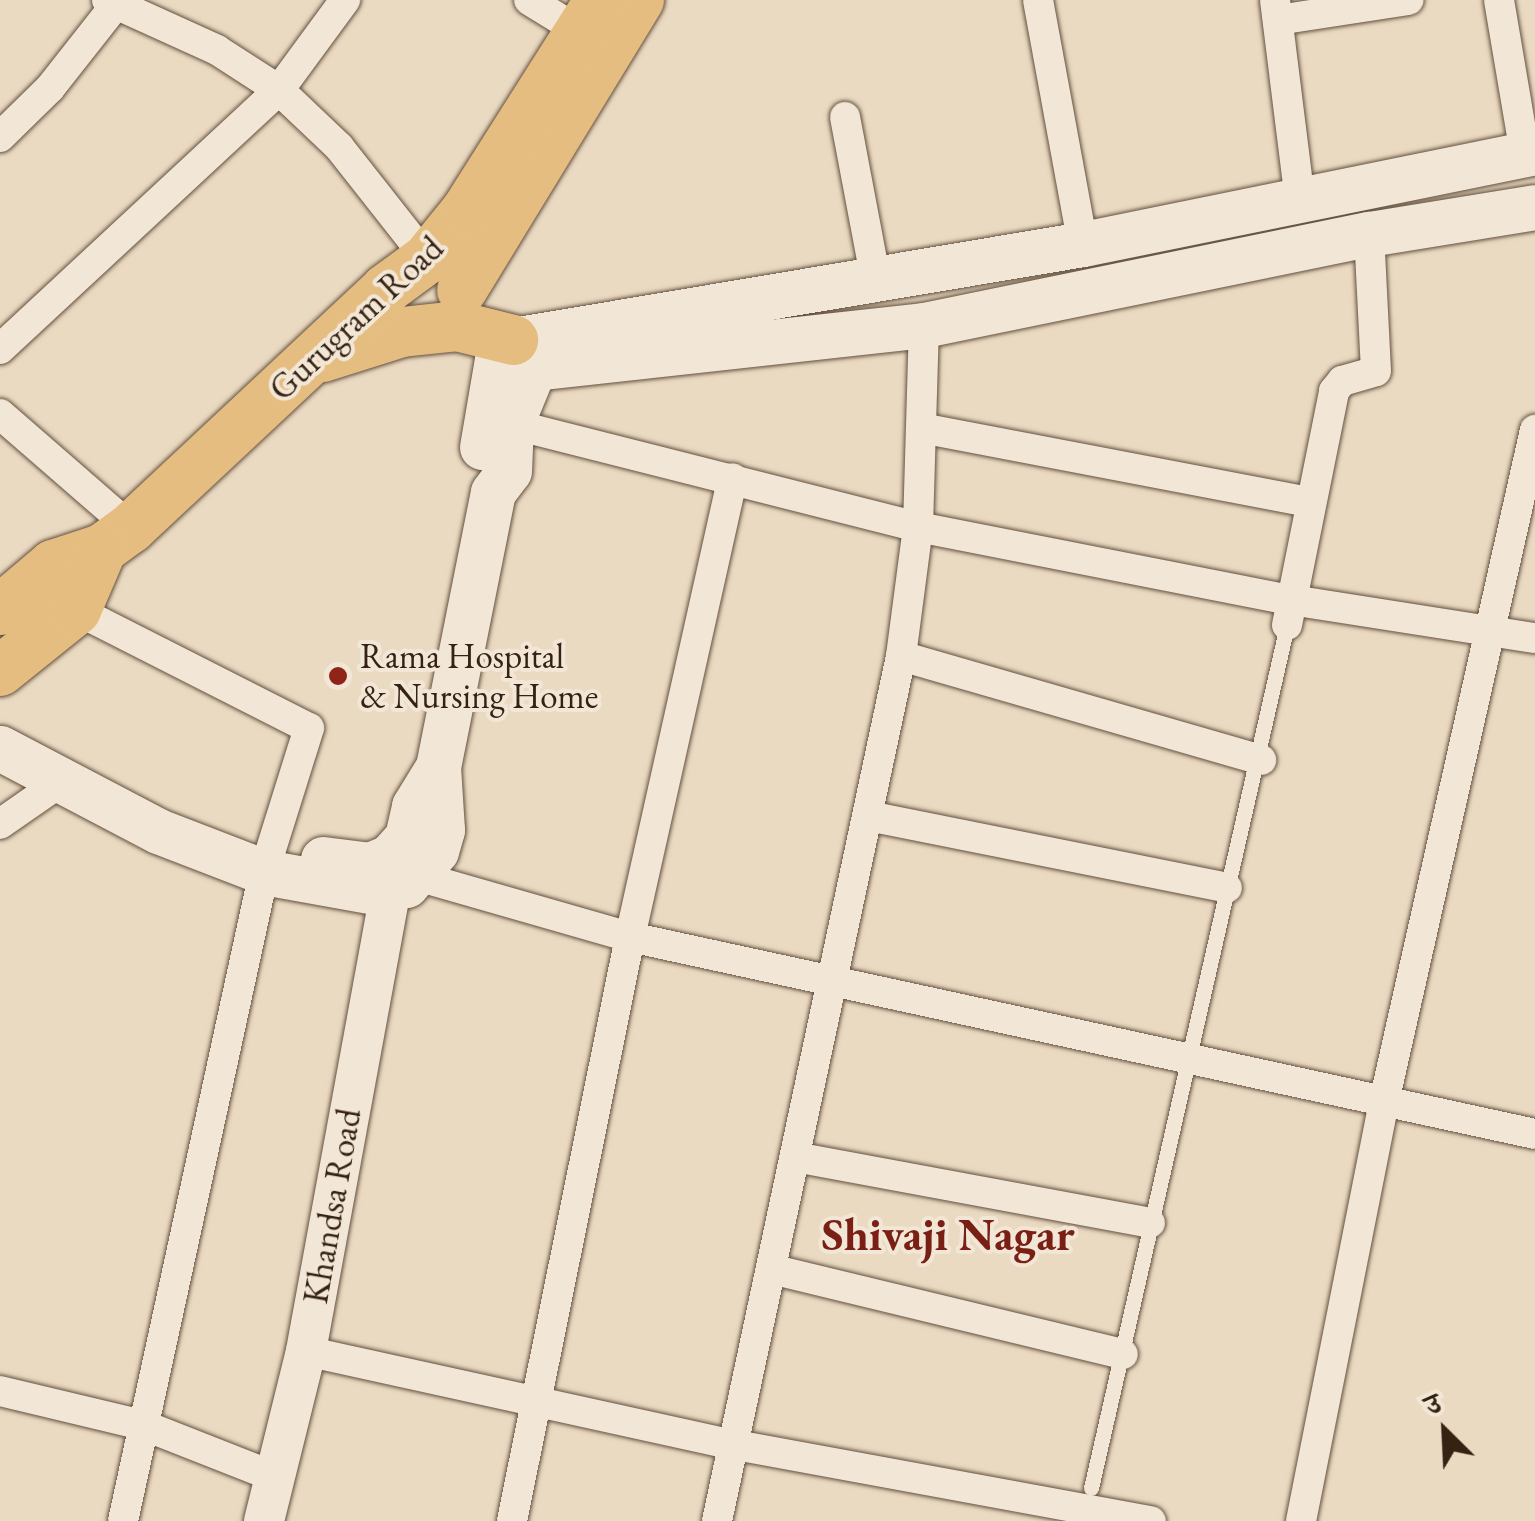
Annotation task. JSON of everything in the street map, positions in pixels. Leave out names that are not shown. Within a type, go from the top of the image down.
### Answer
[{"type":"main road","name":"Gurugram Road","points":[[0,671],[76,610],[116,538],[309,362],[445,274],[639,0]]},
{"type":"main road","name":"Gurugram Road","points":[[445,274],[591,16]]},
{"type":"main road","points":[[309,362],[402,332],[457,326],[513,340],[876,281],[1083,244],[1530,153]]},
{"type":"main road","points":[[1314,198],[1354,237]]},
{"type":"main road","points":[[0,748],[59,783],[269,858],[404,883],[442,830],[438,768],[493,492],[509,471],[512,424],[534,368],[924,325],[1354,237],[1535,208]]},
{"type":"main road","points":[[445,274],[513,340]]},
{"type":"main road","points":[[493,492],[478,467],[498,360],[513,340]]},
{"type":"main road","name":"Gurugram Road","points":[[0,610],[54,564],[116,538]]},
{"type":"main road","points":[[0,723],[140,797],[269,858],[345,865],[389,856],[407,837],[414,806],[438,768]]},
{"type":"street","points":[[0,349],[278,90],[346,0]]},
{"type":"street","points":[[528,0],[591,16]]},
{"type":"street","points":[[1038,0],[1083,244]]},
{"type":"street","points":[[1314,198],[1277,10],[1408,0]]},
{"type":"street","points":[[1498,0],[1530,153]]},
{"type":"street","points":[[0,137],[50,88],[112,2],[217,50],[278,90],[340,147],[445,274]]},
{"type":"street","points":[[845,117],[876,281]]},
{"type":"street","points":[[1289,612],[1337,383],[1376,371],[1354,237]]},
{"type":"street","points":[[717,1521],[730,1444],[796,1158],[901,656],[918,527],[924,325]]},
{"type":"street","points":[[0,414],[116,538]]},
{"type":"street","points":[[512,424],[918,527],[1289,612],[1488,628],[1535,638]]},
{"type":"street","points":[[921,428],[1310,502]]},
{"type":"street","points":[[1301,1521],[1384,1102],[1535,430]]},
{"type":"street","points":[[512,1521],[630,936],[733,478]]},
{"type":"street","points":[[76,610],[309,728],[269,858],[122,1521]]},
{"type":"street","points":[[901,656],[1261,760]]},
{"type":"street","points":[[0,824],[59,783]]},
{"type":"street","points":[[868,816],[1226,888]]},
{"type":"street","points":[[404,883],[630,936],[833,976],[1186,1061],[1535,1134]]},
{"type":"street","name":"Khandsa Road","points":[[264,1521],[306,1351],[404,883]]},
{"type":"street","points":[[796,1158],[1150,1223]]},
{"type":"street","points":[[771,1269],[1123,1354]]},
{"type":"street","points":[[306,1351],[537,1397],[730,1444],[1089,1498],[1151,1521]]},
{"type":"street","points":[[0,1392],[143,1425],[275,1477]]},
{"type":"lane","points":[[1089,1498],[1226,888],[1261,760],[1289,612]]},
{"type":"place","name":"Rama Hospital & Nursing Home","points":[[338,676]]},
{"type":"district","name":"Shivaji Nagar","points":[[948,1235]]}]
